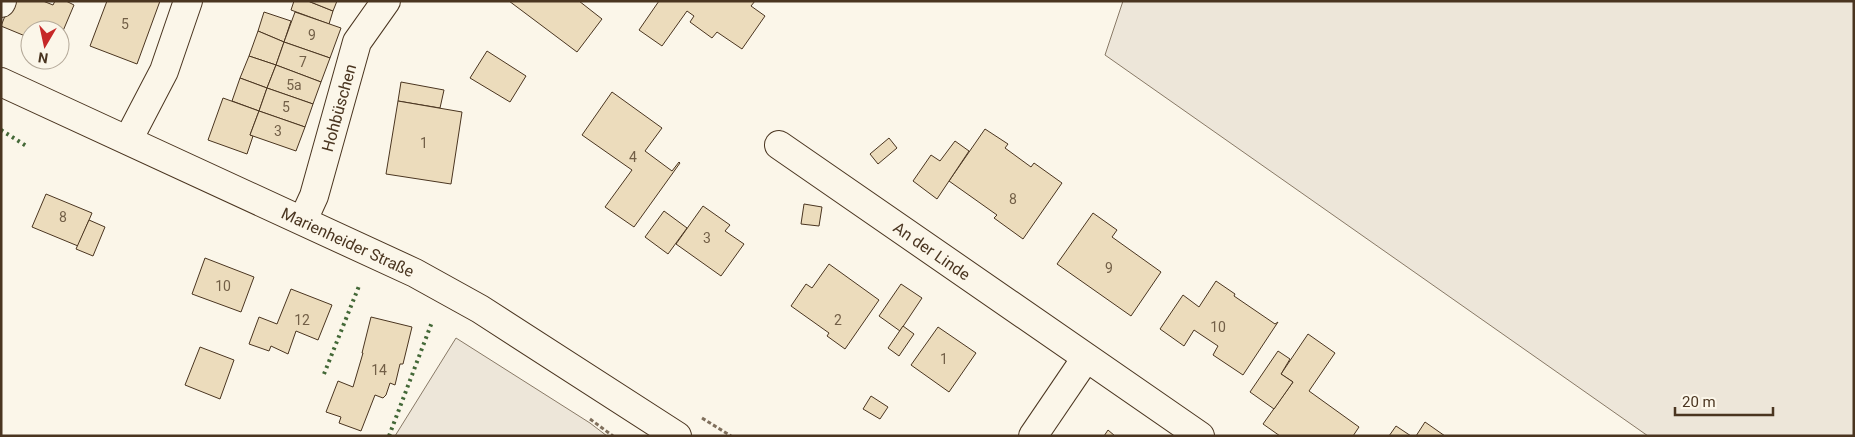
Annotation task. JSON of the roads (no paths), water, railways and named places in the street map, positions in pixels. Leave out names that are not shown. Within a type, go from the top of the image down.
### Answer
[{"type":"street","points":[[128,140],[164,71],[188,1]]},
{"type":"street","name":"Hohbüschen","points":[[303,220],[314,196],[357,42],[386,1]]},
{"type":"street","name":"Marienheider Straße","points":[[1,82],[415,273],[480,309],[677,436]]},
{"type":"street","name":"An der Linde","points":[[779,145],[1200,436]]},
{"type":"street","points":[[1033,436],[1086,358]]}]
